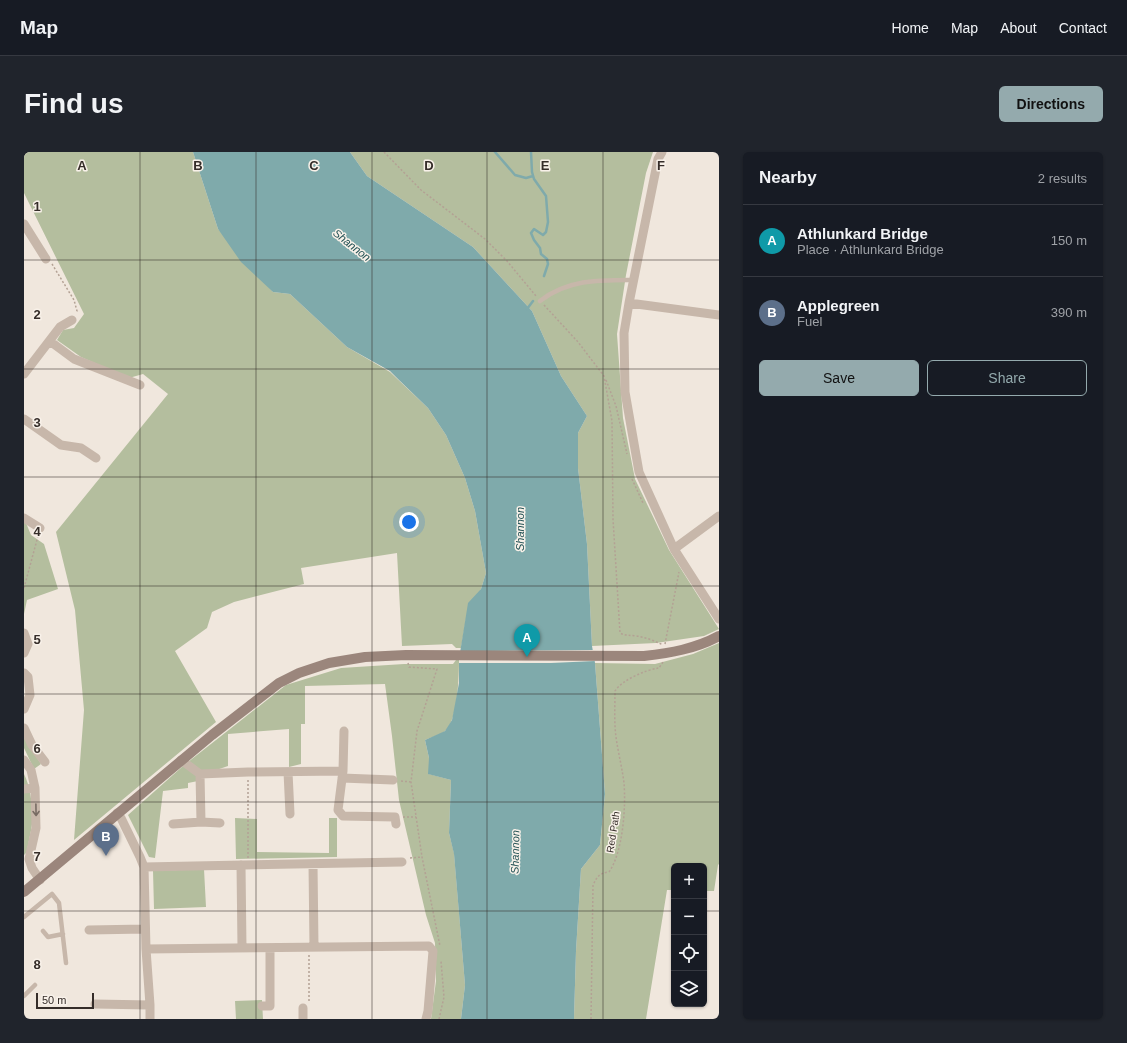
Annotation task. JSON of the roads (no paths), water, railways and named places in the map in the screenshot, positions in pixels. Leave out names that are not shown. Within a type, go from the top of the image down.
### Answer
[{"type":"main road","points":[[24,892],[182,760],[279,683],[299,673],[329,662],[365,657],[406,655],[644,656],[663,649],[705,644],[719,636]]},
{"type":"street","points":[[662,152],[658,159],[624,333],[625,392],[639,472],[674,549],[719,619]]},
{"type":"street","points":[[24,224],[46,258]]},
{"type":"street","points":[[629,303],[719,315]]},
{"type":"street","points":[[24,374],[51,342],[60,327],[72,320]]},
{"type":"street","points":[[51,342],[74,359],[140,385]]},
{"type":"street","points":[[24,419],[61,445],[81,448],[96,458]]},
{"type":"street","points":[[674,549],[719,516]]},
{"type":"street","points":[[24,518],[40,528]]},
{"type":"street","points":[[24,633],[28,644],[24,653]]},
{"type":"street","points":[[24,673],[28,678],[30,695],[24,709]]},
{"type":"street","points":[[24,728],[32,745],[45,762]]},
{"type":"street","points":[[344,731],[342,775],[338,810],[343,816],[396,817]]},
{"type":"street","points":[[24,760],[31,770],[35,788],[36,828],[29,859],[32,868],[40,880]]},
{"type":"street","points":[[182,760],[200,774],[288,772],[393,780]]},
{"type":"street","points":[[288,772],[290,814]]},
{"type":"street","points":[[200,774],[201,822]]},
{"type":"street","points":[[24,789],[35,788]]},
{"type":"street","points":[[117,813],[121,818],[144,867],[145,929],[150,1019]]},
{"type":"street","points":[[173,824],[201,822],[220,823]]},
{"type":"street","points":[[144,867],[402,862]]},
{"type":"street","points":[[311,947],[313,864]]},
{"type":"street","points":[[242,948],[244,865]]},
{"type":"street","points":[[89,930],[145,929]]},
{"type":"street","points":[[146,950],[429,946],[433,951],[426,1019]]},
{"type":"street","points":[[262,1006],[270,1006],[270,948]]},
{"type":"street","points":[[95,1004],[150,1005]]},
{"type":"street","points":[[303,1008],[303,1019]]},
{"type":"lane","points":[[540,301],[549,294],[566,287],[594,280],[634,280]]},
{"type":"lane","points":[[24,917],[52,894],[59,903],[66,963]]},
{"type":"lane","points":[[43,931],[48,937],[63,934]]},
{"type":"lane","points":[[24,996],[35,986]]},
{"type":"water","name":"Shannon","points":[[193,152],[350,152],[367,176],[473,247],[532,311],[561,376],[587,416],[578,433],[578,468],[587,544],[592,646],[595,663],[605,794],[600,845],[581,869],[574,1019],[461,1019],[465,985],[454,854],[449,833],[451,780],[428,774],[429,758],[425,740],[445,731],[452,720],[459,683],[459,659],[468,603],[481,589],[486,573],[475,511],[465,478],[446,435],[428,408],[390,371],[347,347],[290,294],[273,292],[241,262],[218,229]]},
{"type":"waterway","points":[[495,152],[515,175],[526,178],[533,176]]},
{"type":"waterway","points":[[531,152],[532,172],[534,179],[546,196],[548,222],[546,232],[543,235],[534,229],[531,233],[540,248],[541,254],[547,259],[548,264],[544,276]]},
{"type":"waterway","points":[[527,309],[533,301]]},
{"type":"place","name":"Athlunkard Bridge","points":[[527,657]]},
{"type":"place","name":"Applegreen","points":[[106,856]]}]
